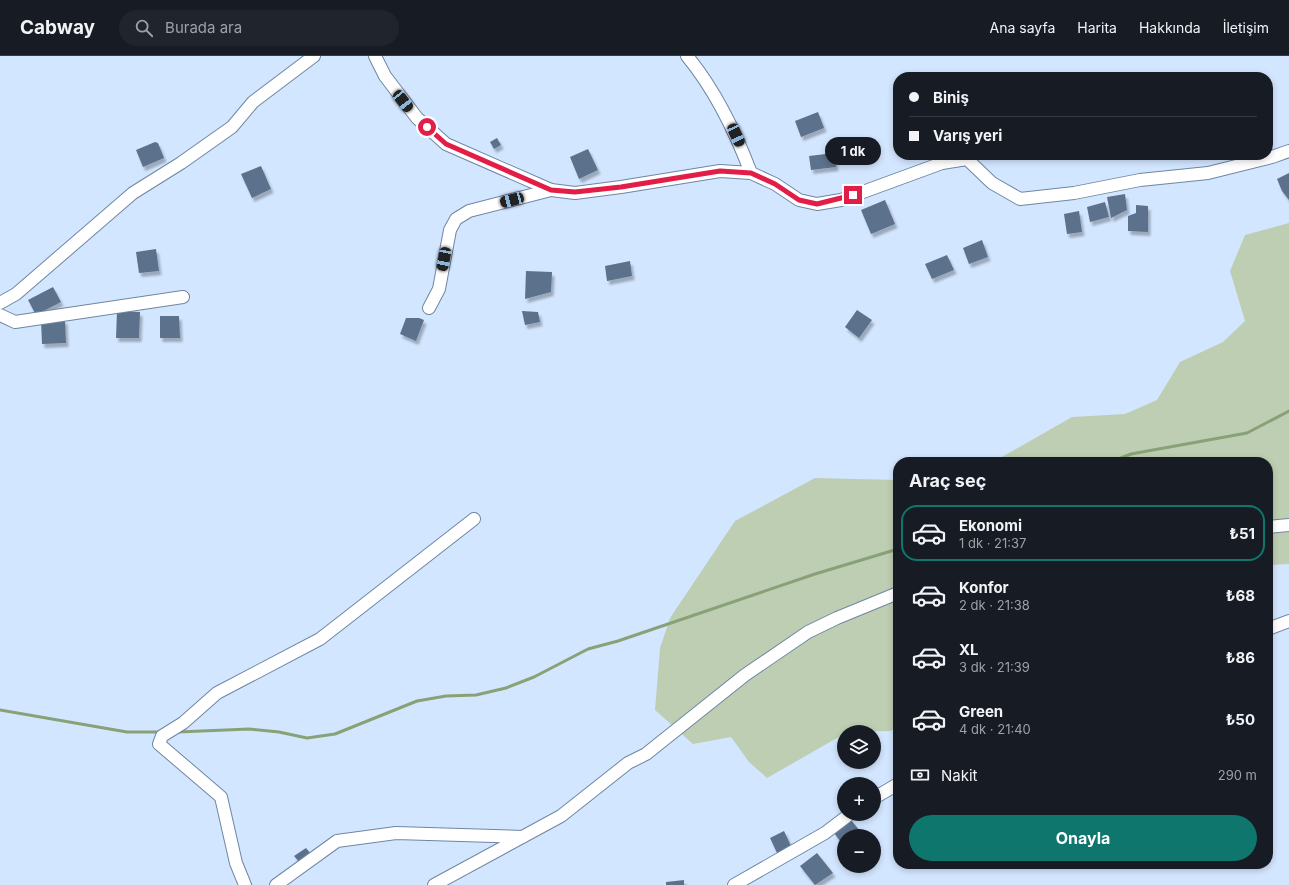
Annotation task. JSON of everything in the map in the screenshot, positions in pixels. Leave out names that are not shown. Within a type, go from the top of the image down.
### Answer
[{"type":"street","points":[[0,303],[16,294],[133,193],[181,163],[232,127],[253,102],[314,56]]},
{"type":"street","points":[[375,56],[385,76],[417,118],[446,144],[551,190],[575,192],[621,187],[720,171],[751,173],[775,184],[799,200],[817,204],[841,200],[942,162],[967,160],[992,183],[1020,199],[1074,193],[1140,180],[1208,173],[1263,160]]},
{"type":"street","points":[[687,56],[699,71],[724,110],[751,173]]},
{"type":"street","points":[[1273,158],[1289,151]]},
{"type":"street","points":[[429,308],[438,289],[450,230],[456,219],[469,211],[551,190]]},
{"type":"street","points":[[0,315],[15,322],[183,296]]},
{"type":"street","points":[[245,885],[236,863],[221,797],[159,744],[162,736],[183,723],[217,693],[320,639],[474,519]]},
{"type":"street","points":[[1273,527],[1289,525]]},
{"type":"street","points":[[434,885],[561,816],[628,763],[646,754],[745,675],[808,632],[837,618],[893,595]]},
{"type":"street","points":[[1273,626],[1289,620]]},
{"type":"street","points":[[881,794],[893,787]]},
{"type":"street","points":[[734,885],[825,833],[841,821]]},
{"type":"street","points":[[276,885],[337,841],[396,833],[522,837]]},
{"type":"green space","points":[[1289,223],[1289,564],[1273,565],[1273,457],[1002,457],[1072,417],[1125,414],[1157,400],[1180,362],[1223,342],[1245,321],[1230,271],[1245,235]]},
{"type":"green space","points":[[815,478],[893,480],[893,730],[891,731],[881,731],[881,725],[837,725],[837,738],[767,778],[749,762],[731,737],[693,744],[655,710],[660,648],[670,618],[735,521]]},
{"type":"building","points":[[818,112],[824,128],[801,137],[795,121]]},
{"type":"building","points":[[497,138],[501,145],[494,149],[490,142]]},
{"type":"building","points":[[155,142],[158,143],[164,158],[143,167],[136,150]]},
{"type":"building","points":[[588,149],[598,170],[579,179],[570,157]]},
{"type":"building","points":[[834,153],[836,167],[811,170],[809,156]]},
{"type":"building","points":[[261,166],[271,189],[252,198],[241,174]]},
{"type":"building","points":[[1289,173],[1289,200],[1282,191],[1277,179]]},
{"type":"building","points":[[1125,194],[1127,210],[1111,218],[1107,197]]},
{"type":"building","points":[[885,200],[895,224],[871,234],[861,210]]},
{"type":"building","points":[[1105,202],[1109,217],[1090,222],[1087,207]]},
{"type":"building","points":[[1136,205],[1148,206],[1148,232],[1128,231],[1128,216],[1136,213]]},
{"type":"building","points":[[1079,211],[1082,232],[1067,234],[1064,214]]},
{"type":"building","points":[[982,240],[988,257],[969,264],[963,248]]},
{"type":"building","points":[[156,249],[159,271],[139,273],[136,252]]},
{"type":"building","points":[[947,255],[954,270],[932,279],[925,264]]},
{"type":"building","points":[[630,261],[632,276],[607,281],[605,266]]},
{"type":"building","points":[[526,271],[552,272],[551,292],[525,299]]},
{"type":"building","points":[[53,287],[61,302],[36,315],[28,300]]},
{"type":"building","points":[[857,310],[872,320],[859,338],[845,327]]},
{"type":"building","points":[[117,311],[140,312],[139,338],[116,338]]},
{"type":"building","points":[[522,311],[538,312],[540,322],[525,325]]},
{"type":"building","points":[[160,316],[179,316],[180,338],[160,338]]},
{"type":"building","points":[[406,318],[419,318],[424,320],[416,341],[400,334]]},
{"type":"building","points":[[41,320],[65,320],[66,343],[42,344]]},
{"type":"building","points":[[852,821],[858,829],[839,829]]},
{"type":"building","points":[[784,831],[792,848],[778,855],[770,838]]},
{"type":"building","points":[[306,848],[311,854],[300,863],[294,856]]},
{"type":"building","points":[[817,853],[833,873],[815,885],[800,866]]},
{"type":"building","points":[[684,880],[684,885],[666,885],[666,882]]},
{"type":"waterway","points":[[1124,457],[1131,454],[1247,433],[1289,411]]},
{"type":"waterway","points":[[178,732],[249,729],[279,732],[307,738],[335,734],[417,701],[446,696],[476,695],[506,688],[534,677],[588,649],[618,641],[815,574],[893,551]]},
{"type":"waterway","points":[[0,710],[127,732],[160,732]]},
{"type":"route","points":[[427,127],[446,144],[551,190],[575,192],[621,187],[720,171],[751,173],[775,184],[799,200],[817,204],[841,200],[853,195]]}]
